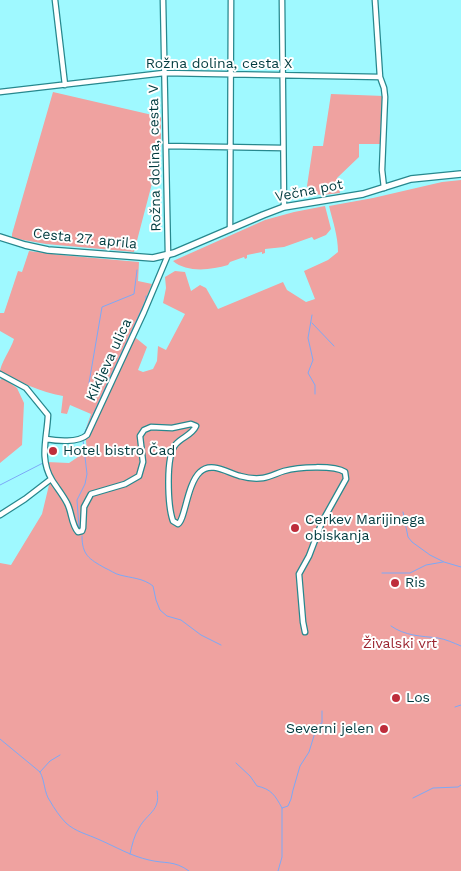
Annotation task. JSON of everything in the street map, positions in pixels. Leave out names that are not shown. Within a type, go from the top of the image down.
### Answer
[{"type":"main road","name":"Večna pot","points":[[168,255],[284,208],[363,194],[418,178],[461,174]]},
{"type":"main road","name":"Cesta 27. aprila","points":[[0,237],[30,247],[58,251],[145,258],[168,255]]},
{"type":"street","points":[[55,0],[65,85]]},
{"type":"street","name":"Rožna dolina, cesta V","points":[[162,0],[168,255]]},
{"type":"street","points":[[230,229],[231,0]]},
{"type":"street","points":[[282,0],[284,208]]},
{"type":"street","points":[[375,0],[380,77],[385,97],[382,170],[384,188]]},
{"type":"street","name":"Rožna dolina, cesta X","points":[[0,92],[164,73],[380,77]]},
{"type":"street","points":[[166,146],[283,148]]},
{"type":"street","name":"Kikljeva ulica","points":[[46,439],[76,439],[84,438],[87,435],[168,255]]},
{"type":"street","points":[[0,374],[26,388],[48,415],[44,457],[51,479],[64,496],[75,528],[80,532],[83,528],[84,507],[91,494],[125,484],[139,476],[143,462],[140,436],[144,430],[150,427],[172,428],[191,424],[196,426],[193,432],[176,443],[172,450],[169,485],[173,521],[178,524],[182,521],[189,490],[200,472],[205,469],[218,468],[232,474],[257,479],[290,469],[335,468],[345,472],[346,479],[322,522],[309,556],[299,574],[303,622],[306,632]]},
{"type":"street","points":[[0,515],[51,479]]},
{"type":"green space","points":[[53,92],[161,117],[161,149],[134,252],[46,244],[12,238]]},
{"type":"green space","points":[[331,94],[384,96],[382,144],[359,144],[359,157],[337,178],[340,193],[313,194],[307,186],[313,146],[323,146]]},
{"type":"green space","name":"Živalski vrt","points":[[461,180],[461,871],[0,871],[0,563],[11,565],[42,514],[49,485],[53,479],[47,462],[69,463],[87,451],[85,431],[91,414],[70,405],[67,414],[61,413],[63,396],[38,389],[0,372],[14,339],[0,331],[0,313],[4,313],[18,271],[22,272],[29,251],[139,262],[138,281],[152,284],[131,334],[147,347],[138,370],[143,372],[153,369],[157,361],[158,346],[166,350],[185,314],[163,303],[166,288],[165,277],[175,271],[185,272],[191,291],[200,285],[206,288],[218,309],[283,282],[287,290],[306,302],[315,299],[304,271],[328,260],[338,252],[329,206],[442,182]]},
{"type":"green space","points":[[325,206],[331,229],[326,235],[314,240],[312,237],[284,247],[265,249],[265,253],[247,255],[245,259],[244,257],[230,262],[228,265],[214,268],[192,269],[173,261],[265,220]]},
{"type":"green space","points":[[3,378],[17,388],[24,403],[22,445],[0,463],[0,380]]},
{"type":"waterway","points":[[89,383],[102,307],[134,294],[137,270]]},
{"type":"waterway","points":[[84,434],[146,300],[146,296]]},
{"type":"waterway","points":[[312,315],[308,338],[313,360],[308,373],[315,385],[315,394]]},
{"type":"waterway","points":[[312,323],[334,346]]},
{"type":"waterway","points":[[79,528],[77,500],[85,484],[87,474],[83,440]]},
{"type":"waterway","points":[[0,485],[43,463]]},
{"type":"waterway","points":[[403,512],[408,537],[412,542],[430,555],[461,567]]},
{"type":"waterway","points":[[82,536],[83,548],[91,559],[116,574],[149,583],[153,586],[160,610],[167,616],[181,620],[201,635],[221,645]]},
{"type":"waterway","points":[[382,573],[410,573],[426,565],[443,562]]},
{"type":"waterway","points":[[391,626],[408,634],[450,641],[461,646]]},
{"type":"waterway","points":[[455,707],[461,705]]},
{"type":"waterway","points":[[278,871],[282,857],[282,808],[288,806],[291,799],[300,766],[309,752],[317,726],[322,723],[322,711]]},
{"type":"waterway","points":[[0,739],[40,772],[48,798],[59,815],[70,826],[136,856],[174,864],[189,871]]},
{"type":"waterway","points":[[40,772],[50,761],[60,755]]},
{"type":"waterway","points":[[236,763],[250,776],[257,786],[272,793],[282,808]]},
{"type":"waterway","points":[[413,798],[433,788],[458,787],[461,785]]},
{"type":"waterway","points":[[130,854],[137,831],[155,808],[158,798],[157,791]]},
{"type":"place","name":"Hotel bistro Čad","points":[[53,451]]},
{"type":"place","name":"Cerkev Marijinega obiskanja","points":[[295,528]]},
{"type":"place","name":"Ris","points":[[395,583]]},
{"type":"place","name":"Los","points":[[396,698]]},
{"type":"place","name":"Severni jelen","points":[[384,729]]}]
